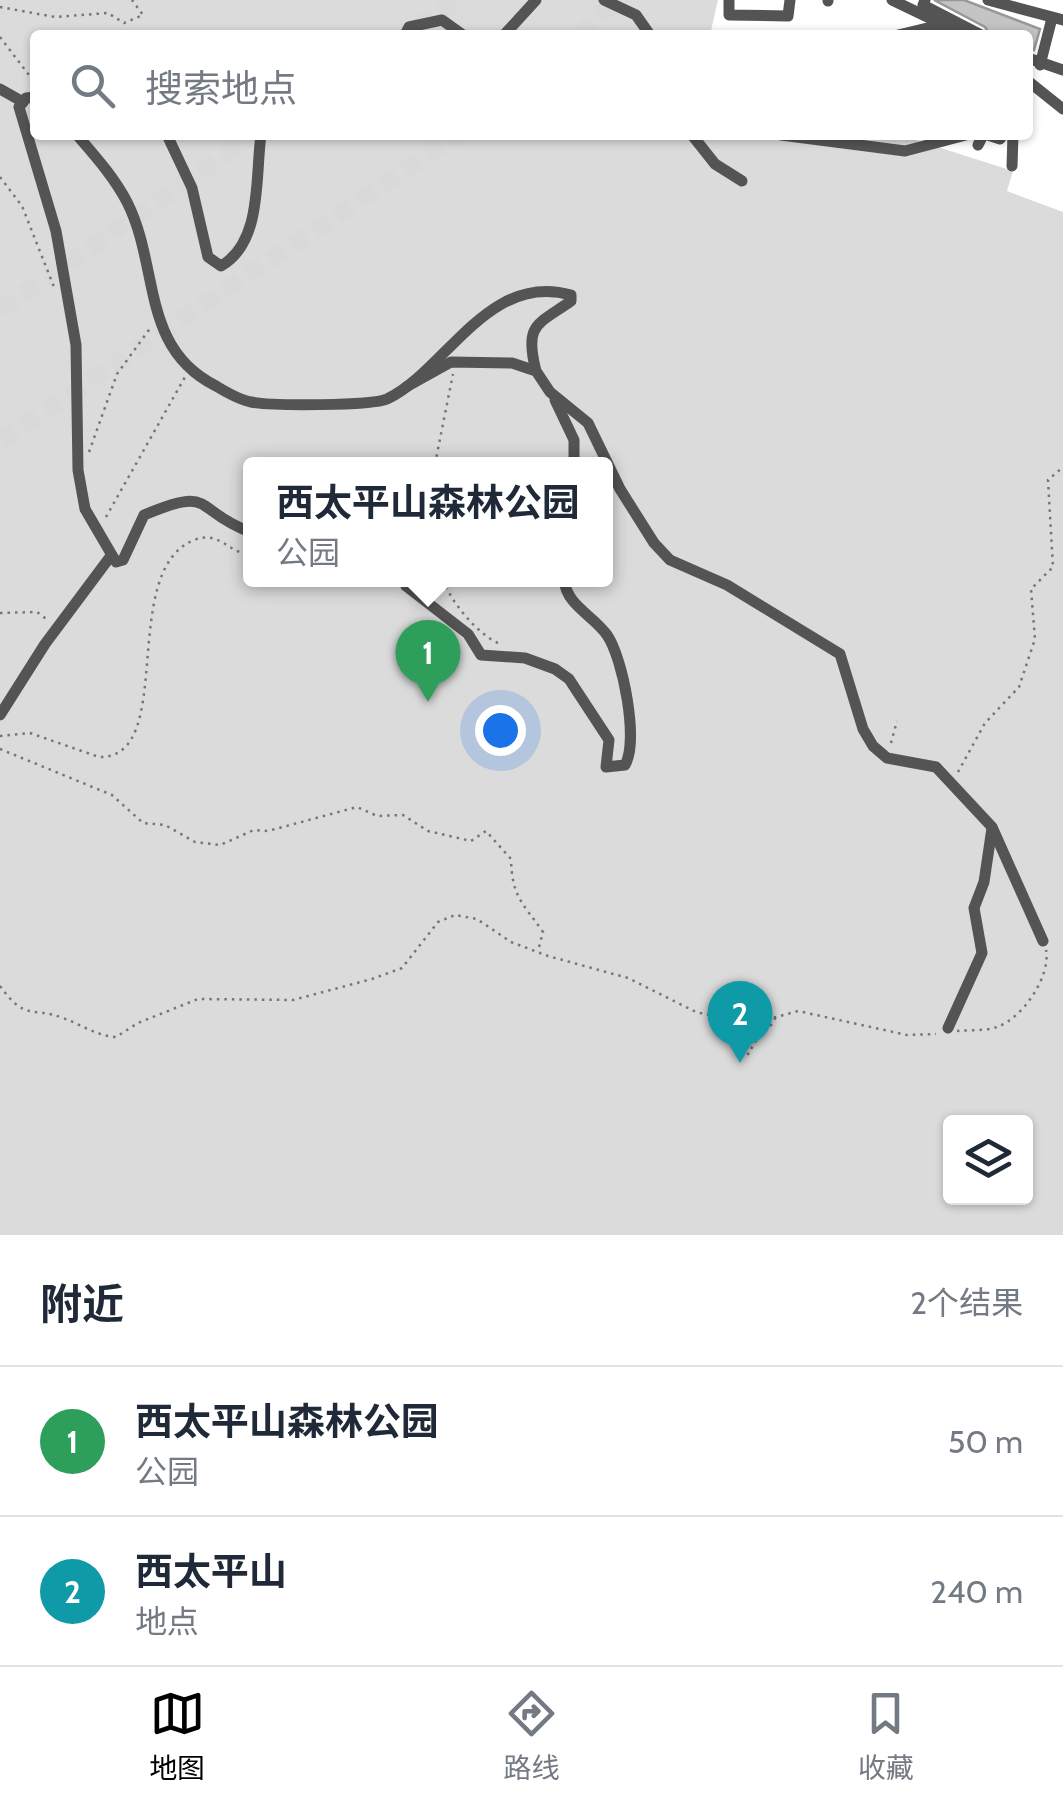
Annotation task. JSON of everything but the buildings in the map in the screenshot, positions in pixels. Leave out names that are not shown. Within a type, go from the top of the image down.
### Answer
[{"type":"street","points":[[509,30],[536,0]]},
{"type":"street","points":[[604,0],[636,15],[646,30]]},
{"type":"street","points":[[729,0],[729,15],[788,16],[790,0]]},
{"type":"street","points":[[892,0],[954,30]]},
{"type":"street","points":[[926,0],[923,5],[971,30]]},
{"type":"street","points":[[988,0],[1058,19],[1034,62],[1063,70]]},
{"type":"street","points":[[408,30],[442,20],[456,30]]},
{"type":"street","points":[[921,30],[944,25]]},
{"type":"street","points":[[1033,85],[1063,109]]},
{"type":"street","points":[[0,89],[29,99]]},
{"type":"street","points":[[29,99],[19,107],[56,231],[76,344],[78,460],[85,510],[110,558]]},
{"type":"street","points":[[80,140],[128,204],[168,344],[189,372],[250,402],[384,401],[432,370],[457,362],[512,363],[536,372]]},
{"type":"street","points":[[169,140],[192,188],[208,258],[221,266],[244,244],[252,220],[260,140]]},
{"type":"street","points":[[696,140],[714,164],[742,180]]},
{"type":"street","points":[[820,140],[905,151],[947,140]]},
{"type":"street","points":[[1012,166],[1013,140]]},
{"type":"street","points":[[406,387],[487,312],[530,294],[558,291],[571,295],[571,301],[548,313],[533,329],[531,350],[536,372],[574,440],[574,457]]},
{"type":"street","points":[[550,392],[588,423],[608,457]]},
{"type":"street","points":[[613,471],[654,543],[670,560],[727,585],[840,654],[863,728],[887,758],[936,767],[992,827],[1018,877],[1024,906],[1043,941]]},
{"type":"street","points":[[110,558],[123,560],[144,515],[182,499],[209,503],[228,522],[243,529]]},
{"type":"street","points":[[0,715],[54,631],[110,558]]},
{"type":"street","points":[[407,587],[468,634],[481,655],[525,658],[570,679],[609,740],[606,767],[625,766],[631,755],[630,717],[617,658],[606,634],[573,602],[567,587]]},
{"type":"street","points":[[948,1028],[982,952],[974,908],[984,882],[992,827]]},
{"type":"path","points":[[0,7],[56,17],[108,14],[124,23],[143,15],[132,0]]},
{"type":"path","points":[[0,38],[30,77]]},
{"type":"path","points":[[0,177],[22,206],[50,282],[56,289],[65,286]]},
{"type":"path","points":[[78,460],[90,451],[117,374],[144,334],[160,320]]},
{"type":"path","points":[[437,457],[457,362]]},
{"type":"path","points":[[93,524],[109,516],[171,396],[189,372]]},
{"type":"path","points":[[948,779],[972,752],[985,723],[1020,687],[1033,652],[1031,588],[1053,566],[1048,480],[1063,466]]},
{"type":"path","points":[[0,736],[30,733],[110,758],[126,747],[137,735],[142,718],[151,620],[161,583],[176,552],[198,539],[210,538],[222,539],[243,553]]},
{"type":"path","points":[[447,587],[490,640],[505,647]]},
{"type":"path","points":[[0,613],[46,614],[54,631]]},
{"type":"path","points":[[887,758],[897,721]]},
{"type":"path","points":[[0,749],[112,794],[143,824],[165,825],[195,842],[220,846],[254,830],[268,832],[357,807],[377,816],[403,815],[428,831],[471,841],[486,830],[511,859],[509,874],[516,895],[543,932],[537,952]]},
{"type":"path","points":[[0,986],[18,1006],[32,1014],[64,1018],[116,1037],[138,1023],[198,998],[293,1000],[372,980],[402,968],[446,916],[476,919],[537,952],[628,978],[696,1012],[731,1020],[798,1012],[917,1036],[948,1028],[995,1028],[1010,1020],[1043,977],[1048,962],[1043,941]]},
{"type":"path","points":[[740,1057],[750,1053],[753,1042],[768,1030],[776,1016]]},
{"type":"shaded area","points":[[0,0],[718,0],[711,30],[30,30],[30,140],[916,140],[1013,171],[1007,191],[1063,212],[1063,1235],[0,1235]]},
{"type":"tunnel","points":[[417,27],[458,0]]},
{"type":"tunnel","points":[[585,30],[616,0]]},
{"type":"tunnel","points":[[0,309],[247,140]]},
{"type":"tunnel","points":[[0,441],[450,140]]},
{"type":"place","name":"西太平山森林公园","points":[[428,702]]},
{"type":"place","name":"西太平山","points":[[740,1063]]}]
